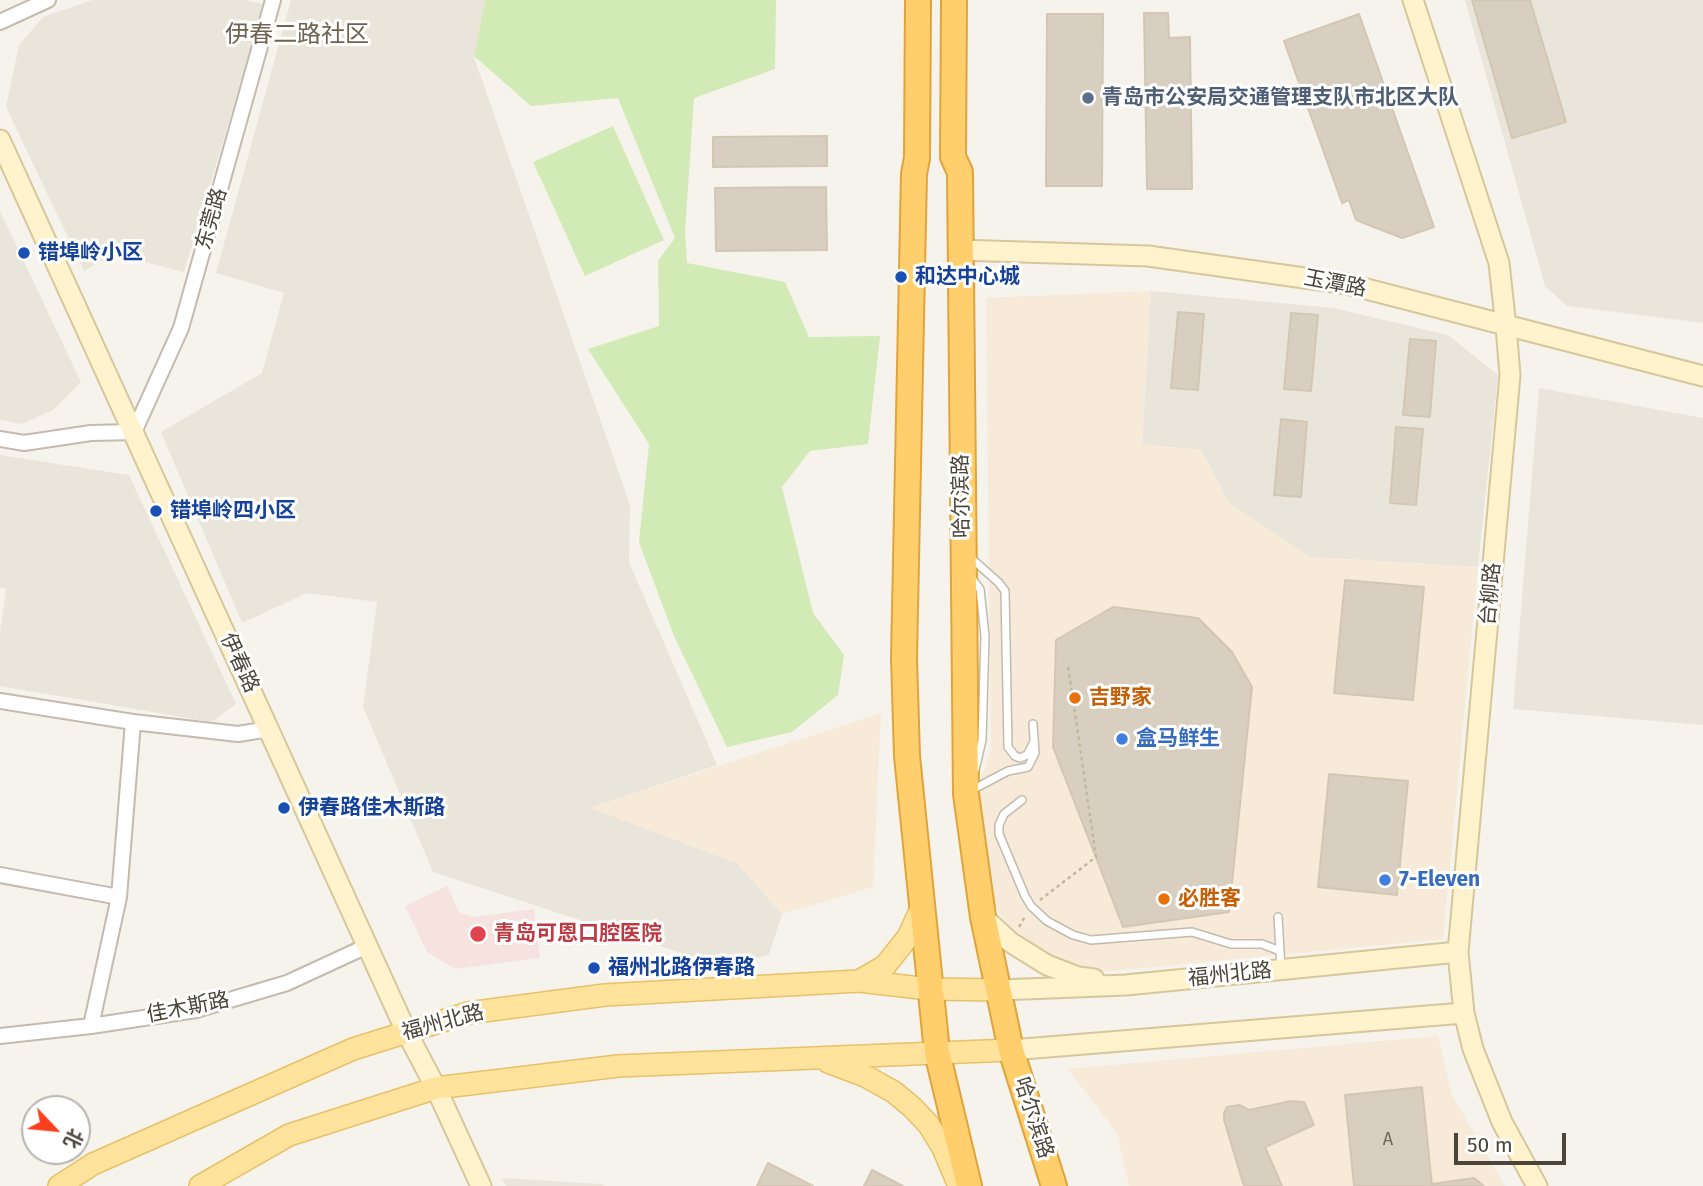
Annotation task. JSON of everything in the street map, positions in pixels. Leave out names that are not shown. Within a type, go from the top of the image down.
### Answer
[{"type":"highway","points":[[918,0],[917,158],[914,187],[904,658],[907,756],[937,1052],[969,1186]]},
{"type":"highway","name":"哈尔滨路","points":[[954,0],[953,157],[960,172],[966,794],[984,917],[1011,1050],[1054,1186]]},
{"type":"main road","points":[[859,981],[885,966],[908,937],[921,909]]},
{"type":"main road","name":"福州北路","points":[[59,1186],[93,1164],[353,1049],[468,1013],[605,995],[859,981],[929,989],[1000,990]]},
{"type":"main road","points":[[200,1186],[289,1135],[436,1088],[618,1066],[1011,1050]]},
{"type":"main road","points":[[820,1058],[865,1076],[913,1108],[929,1125],[943,1148],[959,1186]]},
{"type":"street","points":[[0,22],[48,0]]},
{"type":"street","name":"东莞路","points":[[134,432],[181,328],[273,0]]},
{"type":"street","name":"台柳路","points":[[1413,0],[1499,263],[1506,327],[1510,375],[1458,952],[1464,1013],[1473,1049],[1502,1122],[1537,1186]]},
{"type":"street","name":"伊春路","points":[[0,140],[406,1031],[436,1088],[481,1186]]},
{"type":"street","name":"玉潭路","points":[[959,250],[1148,256],[1347,284],[1703,376]]},
{"type":"street","points":[[0,439],[24,443],[91,433],[134,432]]},
{"type":"street","points":[[0,701],[132,722],[238,734],[269,729]]},
{"type":"street","points":[[91,1026],[119,897],[132,722]]},
{"type":"street","points":[[0,875],[119,897]]},
{"type":"street","points":[[984,917],[1010,942],[1047,965],[1077,977],[1126,985]]},
{"type":"street","name":"佳木斯路","points":[[0,1036],[196,1010],[287,983],[368,946]]},
{"type":"street","name":"福州北路","points":[[1000,990],[1126,985],[1280,960],[1458,952]]},
{"type":"street","points":[[1011,1050],[1464,1013]]},
{"type":"lane","points":[[962,559],[999,583],[1005,591],[1008,747],[1014,756],[1020,758],[1027,755],[1034,742]]},
{"type":"lane","points":[[966,794],[1009,771],[1028,767],[1033,761],[1033,724]]},
{"type":"lane","points":[[1022,800],[1004,814],[999,825],[999,834],[1025,896],[1031,906],[1047,921],[1073,935],[1091,940],[1192,932],[1231,944],[1262,944],[1280,960]]},
{"type":"lane","points":[[1278,917],[1280,960]]},
{"type":"path","points":[[1010,942],[1031,906],[1096,857],[1068,666]]},
{"type":"shaded area","points":[[92,0],[243,0],[264,4],[184,272],[113,254],[84,271],[6,107],[19,45],[43,17]]},
{"type":"shaded area","points":[[291,0],[485,0],[474,57],[630,505],[629,562],[717,765],[591,808],[737,863],[782,914],[769,955],[724,967],[433,872],[363,707],[377,602],[307,593],[242,623],[161,432],[262,373],[284,293],[216,273]]},
{"type":"shaded area","points":[[1465,0],[1703,0],[1703,323],[1567,306],[1545,286]]},
{"type":"shaded area","points":[[0,211],[81,382],[53,410],[22,424],[0,420]]},
{"type":"shaded area","points":[[1151,291],[1334,308],[1448,335],[1498,375],[1478,567],[1310,557],[1229,503],[1201,450],[1142,445]]},
{"type":"shaded area","name":"和达中心城","points":[[1151,291],[1142,444],[1201,450],[1229,503],[1310,557],[1478,567],[1443,939],[1091,973],[1044,957],[1003,919],[984,886],[971,809],[991,749],[986,298]]},
{"type":"shaded area","points":[[1539,388],[1703,418],[1703,725],[1513,709]]},
{"type":"shaded area","name":"错埠岭四小区","points":[[0,455],[129,475],[236,704],[211,722],[0,686],[0,633],[6,589],[0,588]]},
{"type":"shaded area","points":[[881,713],[873,887],[782,914],[737,863],[590,808]]},
{"type":"shaded area","name":"青岛可恩口腔医院","points":[[447,886],[459,912],[473,917],[534,909],[540,958],[455,969],[427,952],[405,906]]},
{"type":"shaded area","points":[[1438,1036],[1452,1095],[1505,1186],[1129,1186],[1117,1133],[1068,1069]]},
{"type":"shaded area","points":[[502,1178],[601,1184],[605,1186],[506,1186]]},
{"type":"green space","points":[[485,0],[776,0],[775,69],[694,98],[685,232],[687,263],[785,282],[809,337],[880,336],[868,444],[810,451],[782,487],[813,613],[844,655],[838,695],[792,732],[727,747],[674,636],[639,542],[649,444],[588,349],[659,326],[658,261],[675,238],[618,98],[531,106],[474,56]]},
{"type":"green space","points":[[613,126],[664,240],[585,276],[533,162]]},
{"type":"building","points":[[1472,0],[1530,0],[1566,122],[1512,138]]},
{"type":"building","points":[[1144,13],[1168,13],[1169,38],[1190,37],[1192,189],[1147,189]]},
{"type":"building","points":[[1047,14],[1103,14],[1102,186],[1046,186]]},
{"type":"building","points":[[1359,14],[1434,227],[1402,238],[1356,220],[1349,200],[1342,203],[1284,41]]},
{"type":"building","points":[[827,136],[827,166],[713,167],[713,137]]},
{"type":"building","points":[[826,187],[827,250],[716,251],[715,188]]},
{"type":"building","points":[[1178,312],[1204,314],[1198,390],[1171,388]]},
{"type":"building","points":[[1291,313],[1318,315],[1311,391],[1284,389]]},
{"type":"building","points":[[1410,339],[1436,341],[1430,417],[1403,415]]},
{"type":"building","points":[[1281,419],[1307,422],[1301,497],[1274,495]]},
{"type":"building","points":[[1396,427],[1423,429],[1416,505],[1390,503]]},
{"type":"building","points":[[1345,580],[1424,587],[1413,700],[1334,693]]},
{"type":"building","points":[[1113,607],[1198,618],[1232,652],[1252,687],[1229,912],[1123,927],[1053,747],[1056,640]]},
{"type":"building","points":[[1329,774],[1408,781],[1397,895],[1318,887]]},
{"type":"building","points":[[1422,1087],[1432,1186],[1354,1186],[1345,1095]]},
{"type":"building","points":[[1291,1101],[1304,1102],[1314,1125],[1265,1147],[1282,1186],[1244,1186],[1224,1120],[1227,1107],[1239,1105],[1249,1110]]},
{"type":"building","points":[[768,1163],[813,1186],[757,1186]]},
{"type":"building","points":[[872,1170],[903,1186],[864,1186]]},
{"type":"building","points":[[1474,1178],[1484,1186],[1432,1186],[1432,1184]]},
{"type":"place","name":"青岛市公安局交通管理支队市北区大队","points":[[1088,98]]},
{"type":"place","name":"错埠岭小区","points":[[24,253]]},
{"type":"place","name":"和达中心城","points":[[901,277]]},
{"type":"place","name":"错埠岭四小区","points":[[156,511]]},
{"type":"place","name":"吉野家","points":[[1075,698]]},
{"type":"place","name":"盒马鲜生","points":[[1122,739]]},
{"type":"place","name":"伊春路佳木斯路","points":[[284,808]]},
{"type":"place","name":"7-Eleven","points":[[1385,880]]},
{"type":"place","name":"必胜客","points":[[1164,899]]},
{"type":"place","name":"青岛可恩口腔医院","points":[[478,934]]},
{"type":"place","name":"福州北路伊春路","points":[[594,968]]},
{"type":"district","name":"伊春二路社区","points":[[297,35]]}]
